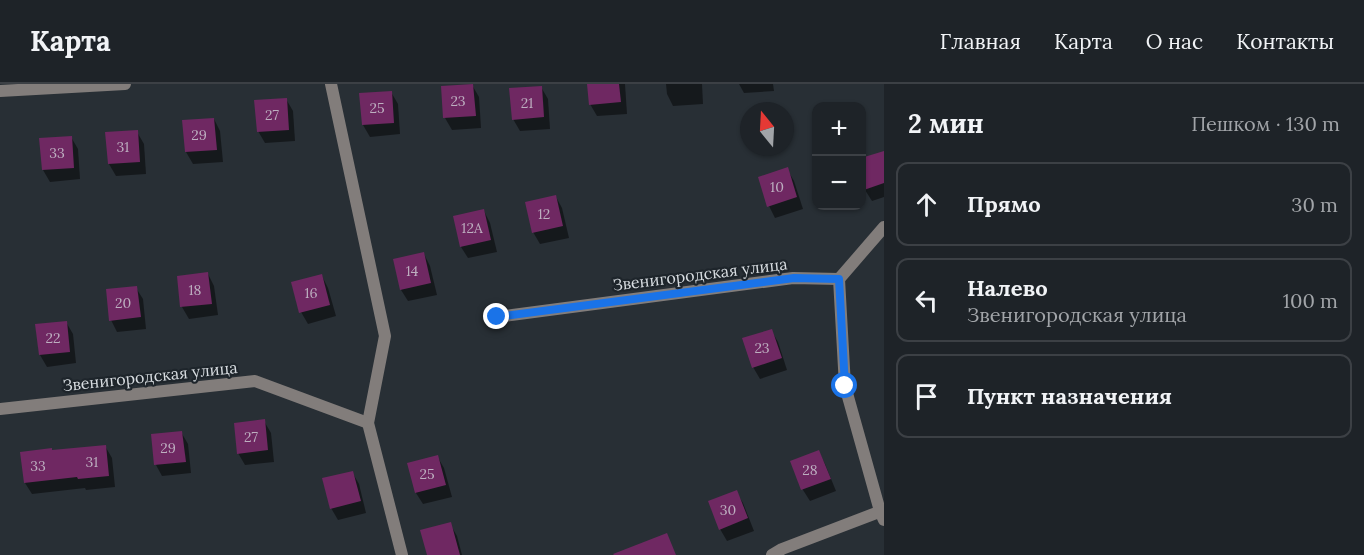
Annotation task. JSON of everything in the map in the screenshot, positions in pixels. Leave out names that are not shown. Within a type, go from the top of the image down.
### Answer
[{"type":"street","points":[[0,92],[125,84]]},
{"type":"street","points":[[331,84],[385,336],[368,423],[402,555]]},
{"type":"street","points":[[772,555],[782,549],[883,514],[845,386],[839,279],[884,227]]},
{"type":"street","name":"Звенигородская улица","points":[[497,317],[794,278],[839,279]]},
{"type":"street","name":"Звенигородская улица","points":[[0,409],[255,381],[368,423]]},
{"type":"building","points":[[473,84],[476,116],[443,118],[441,86]]},
{"type":"building","points":[[587,84],[619,84],[621,102],[589,105]]},
{"type":"building","points":[[542,86],[544,117],[512,120],[509,88]]},
{"type":"building","points":[[392,91],[394,123],[362,125],[359,93]]},
{"type":"building","points":[[287,98],[289,130],[257,132],[254,100]]},
{"type":"building","points":[[214,118],[217,150],[185,152],[182,120]]},
{"type":"building","points":[[138,130],[140,162],[108,164],[105,132]]},
{"type":"building","points":[[72,136],[74,168],[42,170],[39,138]]},
{"type":"building","points":[[884,151],[884,183],[866,189],[866,156]]},
{"type":"building","points":[[788,167],[797,197],[767,207],[758,177]]},
{"type":"building","points":[[556,195],[563,226],[532,233],[525,202]]},
{"type":"building","points":[[484,209],[491,240],[460,247],[453,216]]},
{"type":"building","points":[[424,252],[431,283],[400,290],[393,259]]},
{"type":"building","points":[[208,272],[212,304],[180,307],[177,276]]},
{"type":"building","points":[[322,274],[330,305],[299,313],[291,282]]},
{"type":"building","points":[[137,286],[141,317],[109,321],[106,289]]},
{"type":"building","points":[[67,321],[70,352],[39,355],[35,324]]},
{"type":"building","points":[[772,329],[782,358],[752,368],[742,338]]},
{"type":"building","points":[[265,419],[268,450],[237,454],[234,423]]},
{"type":"building","points":[[182,431],[186,462],[154,465],[151,434]]},
{"type":"building","points":[[106,445],[109,476],[24,483],[20,452]]},
{"type":"building","points":[[819,450],[831,479],[801,490],[790,461]]},
{"type":"building","points":[[438,455],[446,485],[415,493],[407,463]]},
{"type":"building","points":[[353,471],[361,501],[330,509],[322,478]]},
{"type":"building","points":[[737,490],[748,518],[719,530],[708,501]]},
{"type":"building","points":[[451,522],[460,555],[427,555],[420,530]]},
{"type":"building","points":[[667,533],[676,555],[613,554]]},
{"type":"route","points":[[497,317],[794,278],[839,279],[845,386]]}]
